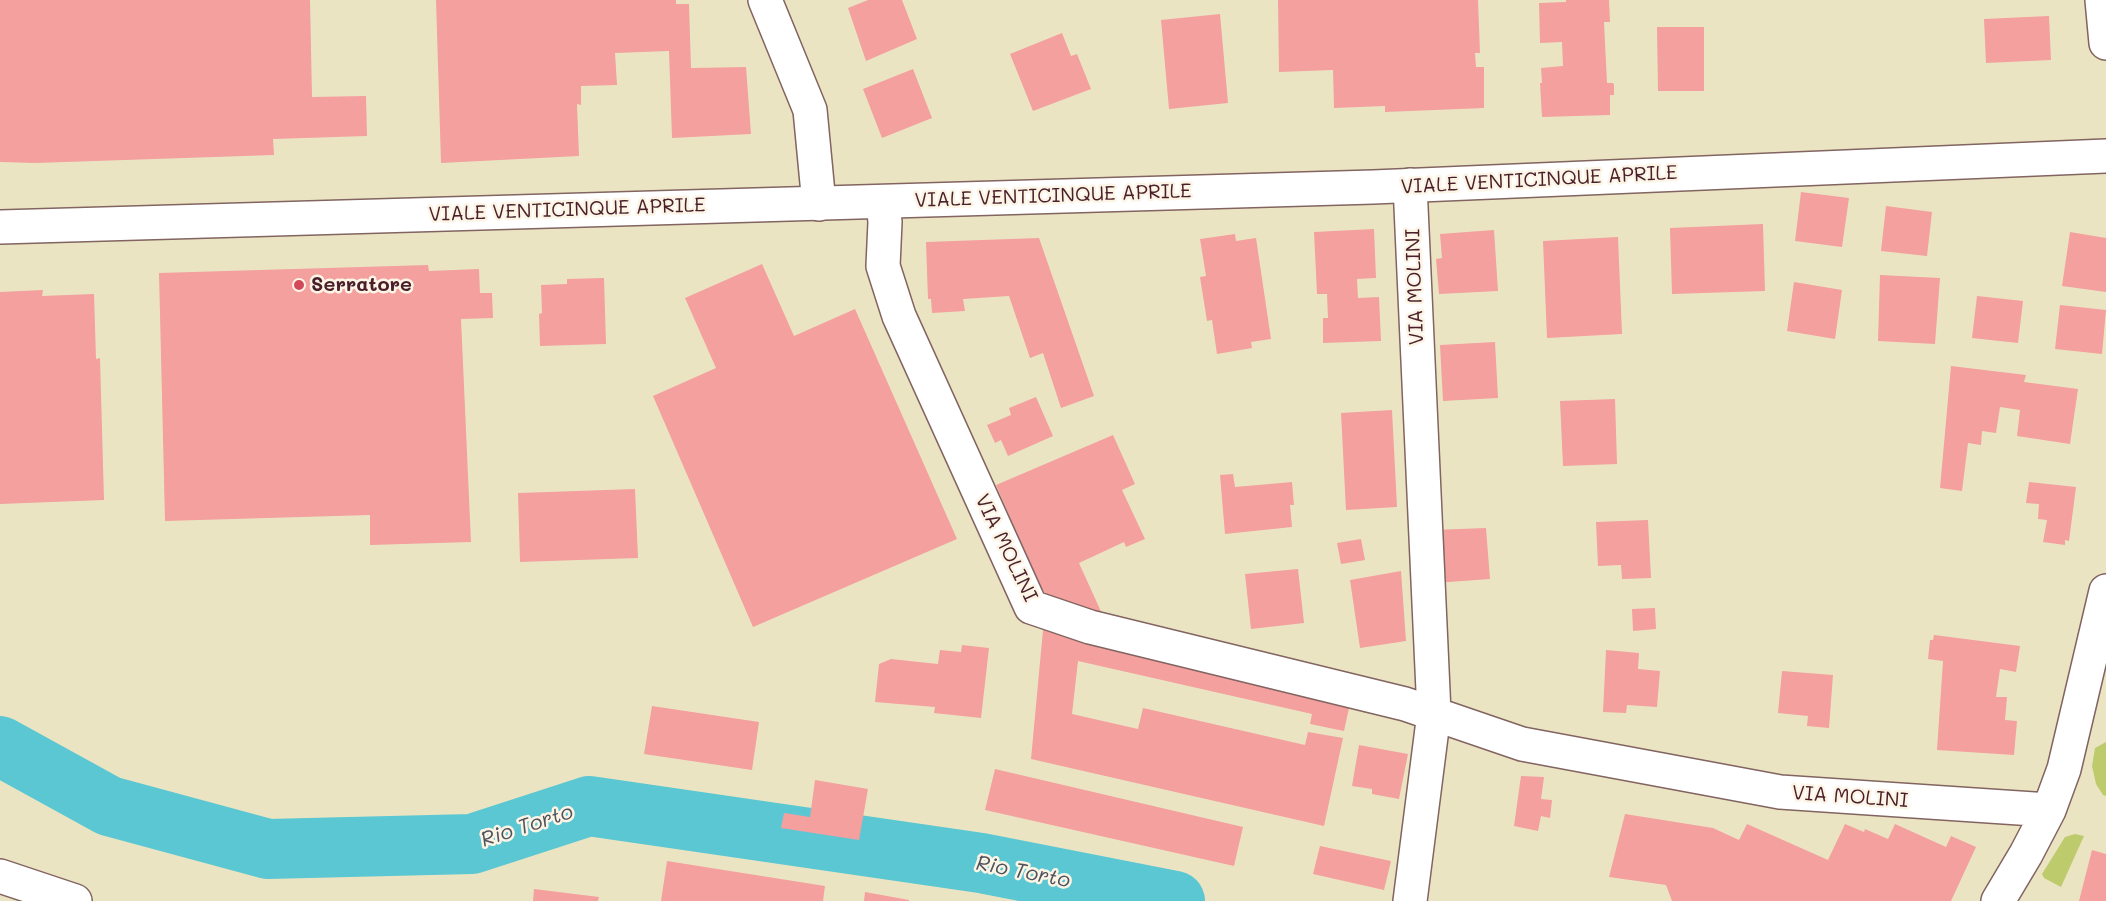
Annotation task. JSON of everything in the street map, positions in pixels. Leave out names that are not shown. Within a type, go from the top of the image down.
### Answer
[{"type":"street","points":[[765,0],[810,110],[819,204]]},
{"type":"street","points":[[2102,0],[2106,43]]},
{"type":"street","name":"VIALE VENTICINQUE APRILE","points":[[0,227],[1410,185],[2106,156]]},
{"type":"street","name":"VIA MOLINI","points":[[1410,185],[1434,713],[1410,901]]},
{"type":"street","name":"VIA MOLINI","points":[[883,202],[885,222],[883,266],[899,316],[1031,607],[1090,627],[1434,713],[1522,744],[1780,792],[2049,810]]},
{"type":"street","points":[[1998,901],[2049,810],[2064,769],[2106,591]]},
{"type":"street","points":[[0,876],[75,901]]},
{"type":"green space","points":[[2106,742],[2106,796],[2096,784],[2092,766],[2095,748]]},
{"type":"green space","points":[[2075,834],[2084,836],[2061,887],[2044,878],[2042,874],[2065,837]]},
{"type":"building","points":[[0,0],[310,0],[312,97],[366,96],[367,136],[273,139],[274,155],[35,163],[0,162]]},
{"type":"building","points":[[436,0],[676,0],[676,4],[689,4],[691,68],[746,67],[751,134],[672,138],[669,51],[615,53],[617,85],[581,86],[581,105],[577,104],[579,156],[441,163]]},
{"type":"building","points":[[868,0],[902,0],[917,39],[866,61],[848,8]]},
{"type":"building","points":[[1278,0],[1478,0],[1480,53],[1475,53],[1476,67],[1484,67],[1484,108],[1385,112],[1385,106],[1334,108],[1333,70],[1279,72]]},
{"type":"building","points":[[1566,0],[1609,0],[1610,22],[1604,22],[1607,83],[1614,85],[1614,95],[1610,95],[1610,115],[1542,117],[1541,68],[1563,66],[1562,42],[1540,43],[1539,3],[1566,2]]},
{"type":"building","points":[[1220,14],[1228,103],[1169,109],[1161,20]]},
{"type":"building","points":[[2049,16],[2051,60],[1986,63],[1984,19]]},
{"type":"building","points":[[1657,27],[1704,27],[1704,91],[1658,91]]},
{"type":"building","points":[[1062,33],[1071,56],[1077,54],[1091,89],[1033,111],[1010,54]]},
{"type":"building","points":[[913,69],[932,118],[882,138],[863,89]]},
{"type":"building","points":[[1801,192],[1849,198],[1842,247],[1795,241]]},
{"type":"building","points":[[1886,206],[1932,212],[1927,256],[1881,251]]},
{"type":"building","points":[[1763,224],[1765,291],[1672,294],[1670,228]]},
{"type":"building","points":[[1374,229],[1376,278],[1357,279],[1358,298],[1379,297],[1381,341],[1323,343],[1323,318],[1328,318],[1327,294],[1317,294],[1314,232]]},
{"type":"building","points":[[1494,230],[1498,291],[1439,294],[1436,259],[1442,258],[1440,234]]},
{"type":"building","points":[[2070,232],[2106,238],[2106,292],[2062,286]]},
{"type":"building","points":[[1235,234],[1236,241],[1256,238],[1271,339],[1251,342],[1252,348],[1217,354],[1212,320],[1207,321],[1200,277],[1206,276],[1200,239]]},
{"type":"building","points":[[1618,237],[1622,334],[1547,338],[1543,241]]},
{"type":"building","points":[[1039,238],[1094,396],[1061,408],[1043,353],[1030,358],[1009,296],[963,299],[965,311],[932,313],[931,299],[928,299],[926,242]]},
{"type":"building","points":[[762,264],[794,336],[855,309],[957,539],[753,627],[653,396],[716,368],[685,298]]},
{"type":"building","points":[[428,265],[429,271],[479,269],[480,293],[492,293],[493,318],[461,319],[471,542],[370,545],[370,515],[165,521],[159,273]]},
{"type":"building","points":[[1880,275],[1940,278],[1935,344],[1878,341]]},
{"type":"building","points":[[604,278],[606,344],[540,346],[541,285],[567,284],[567,279]]},
{"type":"building","points":[[1794,282],[1842,290],[1835,339],[1787,331]]},
{"type":"building","points":[[43,290],[42,296],[94,294],[96,359],[100,358],[104,500],[0,504],[0,292]]},
{"type":"building","points":[[1977,296],[2023,301],[2018,343],[1972,338]]},
{"type":"building","points":[[2060,305],[2106,310],[2102,354],[2055,349]]},
{"type":"building","points":[[1495,342],[1498,398],[1443,401],[1440,345]]},
{"type":"building","points":[[1951,366],[2026,375],[2024,382],[2078,389],[2070,444],[2017,436],[2020,410],[2000,407],[1996,433],[1982,431],[1981,445],[1968,443],[1962,491],[1940,488]]},
{"type":"building","points":[[1036,397],[1053,436],[1008,456],[1001,440],[995,443],[987,425],[1011,415],[1009,408]]},
{"type":"building","points":[[1615,399],[1617,464],[1563,466],[1560,401]]},
{"type":"building","points":[[1392,410],[1397,507],[1346,510],[1341,413]]},
{"type":"building","points":[[1113,435],[1135,484],[1122,490],[1145,539],[1126,547],[1124,542],[1079,563],[1103,616],[1067,605],[1045,593],[1036,578],[996,485]]},
{"type":"building","points":[[1233,474],[1235,487],[1292,482],[1294,505],[1290,505],[1292,527],[1225,534],[1220,475]]},
{"type":"building","points":[[2029,482],[2076,487],[2069,541],[2065,540],[2065,545],[2043,542],[2047,520],[2038,519],[2039,504],[2026,503]]},
{"type":"building","points":[[635,489],[638,558],[520,562],[518,493]]},
{"type":"building","points":[[1648,520],[1651,578],[1622,579],[1621,565],[1598,566],[1596,522]]},
{"type":"building","points":[[1486,528],[1490,579],[1435,583],[1432,530]]},
{"type":"building","points":[[1361,539],[1365,560],[1341,564],[1337,543]]},
{"type":"building","points":[[1298,569],[1304,623],[1251,629],[1245,574]]},
{"type":"building","points":[[1401,571],[1406,641],[1360,648],[1350,580]]},
{"type":"building","points":[[1655,608],[1656,629],[1633,631],[1632,609]]},
{"type":"building","points":[[1043,630],[1351,699],[1344,731],[1310,724],[1312,714],[1078,661],[1072,714],[1138,729],[1143,708],[1305,745],[1308,732],[1343,738],[1324,826],[1031,759]]},
{"type":"building","points":[[1934,635],[2020,646],[2016,672],[2000,669],[1996,697],[2007,697],[2005,720],[2017,721],[2014,755],[1937,750],[1943,661],[1928,659],[1930,640],[1933,640]]},
{"type":"building","points":[[962,645],[989,648],[981,718],[934,713],[935,707],[875,702],[879,664],[891,659],[938,664],[940,650],[961,652]]},
{"type":"building","points":[[1606,650],[1639,653],[1638,669],[1660,671],[1657,707],[1627,705],[1626,713],[1603,712]]},
{"type":"building","points":[[1782,671],[1833,675],[1829,728],[1807,726],[1808,716],[1778,713]]},
{"type":"building","points":[[652,706],[759,722],[752,770],[644,754]]},
{"type":"building","points":[[1359,745],[1408,754],[1399,799],[1372,794],[1372,789],[1352,786]]},
{"type":"building","points":[[995,769],[1243,827],[1234,866],[985,810]]},
{"type":"building","points":[[1521,776],[1544,777],[1541,799],[1552,800],[1550,818],[1541,816],[1538,831],[1514,826]]},
{"type":"building","points":[[815,780],[868,789],[859,840],[781,828],[784,813],[810,817]]},
{"type":"building","points":[[1625,814],[1713,828],[1739,840],[1747,824],[1828,860],[1845,824],[1864,832],[1865,829],[1888,839],[1895,824],[1946,847],[1951,836],[1976,847],[1951,901],[1672,901],[1666,885],[1609,877]]},
{"type":"building","points":[[1320,846],[1391,861],[1384,890],[1313,874]]},
{"type":"building","points":[[2092,850],[2106,854],[2106,901],[2079,901]]},
{"type":"building","points":[[667,861],[825,886],[823,901],[661,901]]},
{"type":"building","points":[[534,889],[599,897],[598,901],[533,901]]},
{"type":"building","points":[[865,892],[909,900],[909,901],[864,901]]},
{"type":"waterway","name":"Rio Torto","points":[[0,746],[109,806],[268,849],[472,844],[589,806],[981,863],[1175,901]]},
{"type":"place","name":"Serratore","points":[[299,285]]}]
